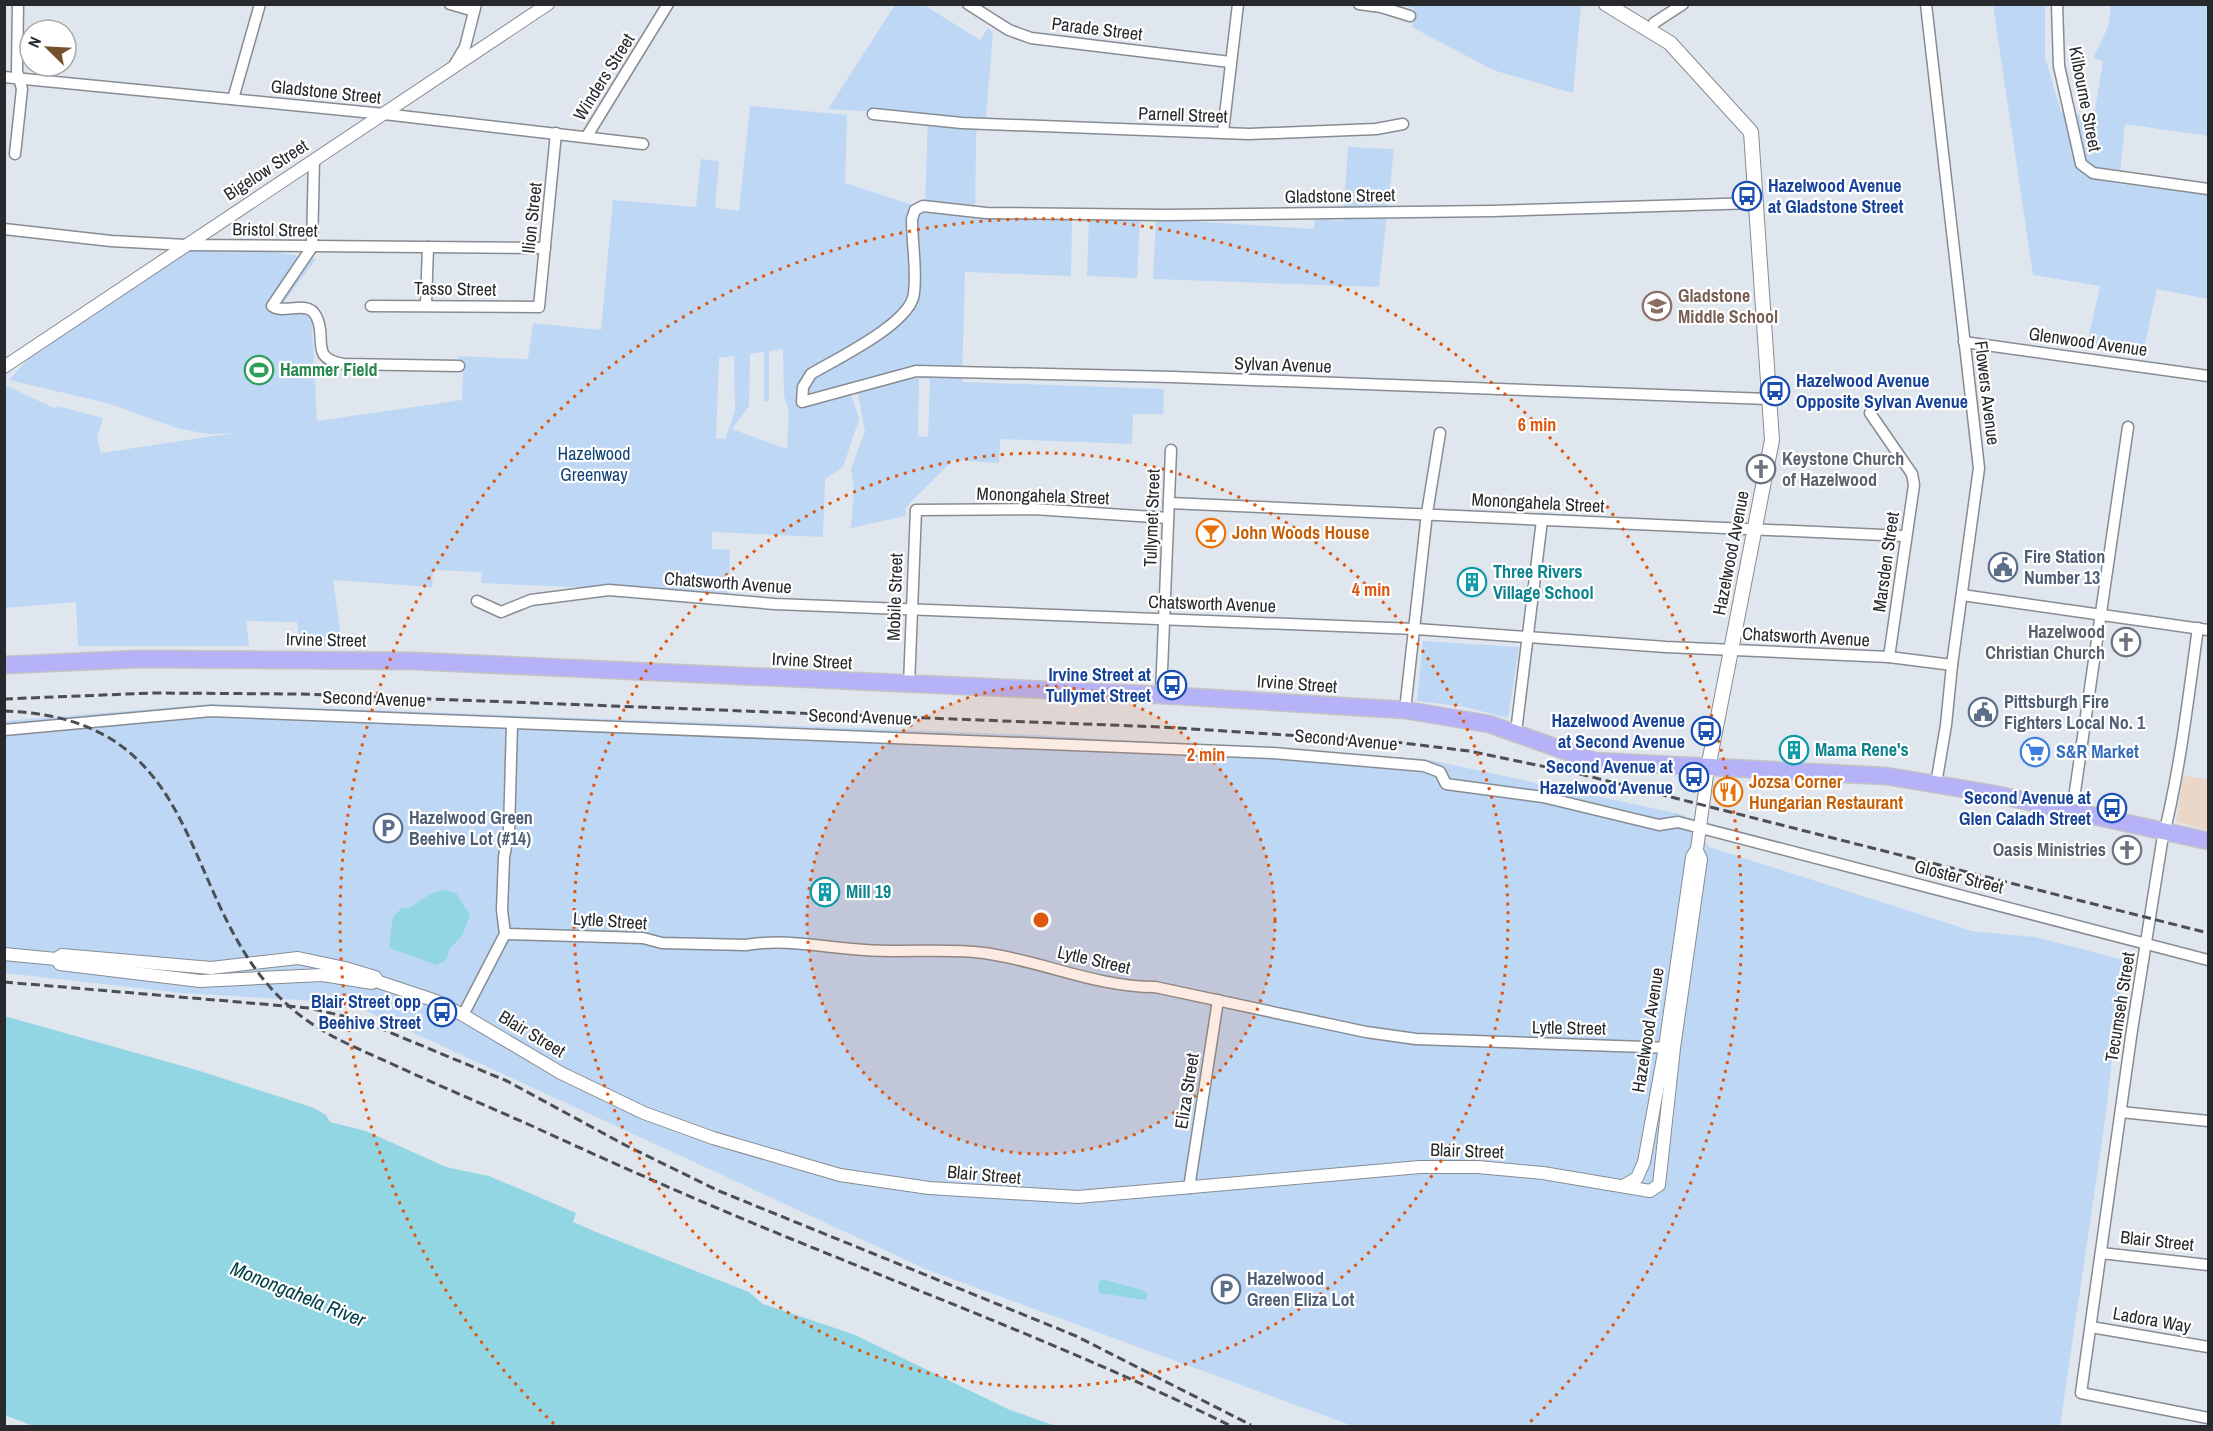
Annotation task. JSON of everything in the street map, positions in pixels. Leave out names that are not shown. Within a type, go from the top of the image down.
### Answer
[{"type":"main road","name":"Hazelwood Avenue","points":[[1606,4],[1670,43],[1751,132],[1772,440],[1708,768]]},
{"type":"main road","name":"Irvine Street","points":[[4,665],[150,659],[402,661],[1161,695],[1405,710],[1463,718],[1516,732],[1577,756],[1609,763],[1708,768]]},
{"type":"main road","points":[[1708,768],[1863,774],[1936,784],[2208,841]]},
{"type":"street","points":[[233,99],[260,4]]},
{"type":"street","points":[[450,4],[475,8],[465,47],[453,67]]},
{"type":"street","name":"Bigelow Street","points":[[4,367],[548,4]]},
{"type":"street","name":"Winders Street","points":[[586,136],[668,4]]},
{"type":"street","name":"Parade Street","points":[[968,4],[1009,30],[1031,38],[1230,62]]},
{"type":"street","points":[[1223,132],[1238,4]]},
{"type":"street","points":[[1359,4],[1381,7],[1410,16]]},
{"type":"street","points":[[1651,31],[1654,23],[1683,4]]},
{"type":"street","name":"Flowers Avenue","points":[[1926,4],[1979,468],[1946,725],[1936,784]]},
{"type":"street","name":"Kilbourne Street","points":[[2057,4],[2059,66],[2081,164],[2093,173],[2208,189]]},
{"type":"street","name":"Gladstone Street","points":[[19,78],[384,114],[643,144]]},
{"type":"street","points":[[15,154],[22,89],[19,78]]},
{"type":"street","name":"Parnell Street","points":[[873,114],[962,123],[1223,132],[1376,129],[1403,124]]},
{"type":"street","name":"Ilion Street","points":[[539,307],[556,133]]},
{"type":"street","points":[[314,160],[312,247],[272,306],[278,309],[311,310],[317,317],[321,352],[332,363],[459,366]]},
{"type":"street","name":"Gladstone Street","points":[[802,402],[803,387],[811,374],[891,326],[909,308],[915,296],[912,219],[915,210],[923,206],[986,213],[1166,215],[1491,211],[1756,203]]},
{"type":"street","name":"Bristol Street","points":[[4,229],[111,241],[186,245],[545,248]]},
{"type":"street","points":[[426,304],[428,247]]},
{"type":"street","name":"Tasso Street","points":[[371,306],[426,304],[539,307]]},
{"type":"street","name":"Glenwood Avenue","points":[[1964,342],[2208,376]]},
{"type":"street","name":"Sylvan Avenue","points":[[802,402],[916,371],[1173,377],[1768,399]]},
{"type":"street","name":"Marsden Street","points":[[1870,413],[1912,474],[1914,485],[1889,657]]},
{"type":"street","points":[[2072,812],[2128,427]]},
{"type":"street","points":[[1405,710],[1416,629],[1427,513],[1440,433]]},
{"type":"street","name":"Tullymet Street","points":[[1161,695],[1171,450]]},
{"type":"street","name":"Monongahela Street","points":[[1168,503],[1427,513],[1753,531],[1905,536]]},
{"type":"street","name":"Monongahela Street","points":[[916,510],[1034,509],[1168,518]]},
{"type":"street","name":"Mobile Street","points":[[909,685],[916,510]]},
{"type":"street","points":[[1516,732],[1542,520]]},
{"type":"street","name":"Chatsworth Avenue","points":[[477,601],[501,612],[531,600],[609,590],[775,604],[1416,629],[1666,647],[1889,657],[1952,665]]},
{"type":"street","points":[[1962,595],[2203,629]]},
{"type":"street","name":"Tecumseh Street","points":[[2203,629],[2169,821],[2164,832],[2146,944],[2081,1393],[2208,1418]]},
{"type":"street","name":"Second Avenue","points":[[4,730],[211,711],[1261,753],[1424,766],[1440,772],[1446,784],[1543,797],[1659,825],[1678,822],[1700,828]]},
{"type":"street","points":[[463,1014],[505,934],[502,910],[504,857],[509,831],[512,724]]},
{"type":"street","name":"Hazelwood Avenue","points":[[1625,1185],[1637,1178],[1644,1162],[1669,1048],[1701,859],[1697,851],[1708,768]]},
{"type":"street","name":"Gloster Street","points":[[1700,828],[2208,960]]},
{"type":"street","name":"Lytle Street","points":[[505,934],[644,938],[662,943],[770,943],[837,946],[862,950],[984,953],[1106,981],[1137,987],[1155,987],[1366,1032],[1416,1039],[1669,1048]]},
{"type":"street","name":"Blair Street","points":[[4,954],[56,959],[62,955],[211,968],[298,958],[355,971],[375,977],[379,982],[436,1001],[463,1014],[561,1073],[644,1113],[713,1138],[840,1175],[929,1188],[1047,1197],[1189,1188],[1420,1167],[1478,1167],[1625,1185],[1632,1189],[1650,1191],[1657,1188],[1658,1181]]},
{"type":"street","name":"Blair Street","points":[[56,959],[60,964],[200,981],[323,975],[373,984],[379,982]]},
{"type":"street","name":"Eliza Street","points":[[1189,1188],[1218,1000]]},
{"type":"street","name":"Hazelwood Avenue","points":[[1658,1181],[1669,1048]]},
{"type":"street","points":[[2121,1112],[2208,1121]]},
{"type":"street","name":"Blair Street","points":[[2101,1253],[2208,1265]]},
{"type":"street","name":"Ladora Way","points":[[2091,1327],[2208,1347]]},
{"type":"shaded area","points":[[2183,775],[2208,780],[2208,830],[2176,822]]},
{"type":"green space","name":"Hazelwood Greenway","points":[[895,5],[924,5],[980,40],[988,28],[993,32],[986,117],[976,133],[975,218],[1072,218],[1071,276],[965,272],[962,382],[1164,389],[1163,414],[1133,414],[1132,444],[1000,439],[999,463],[953,460],[905,508],[906,516],[851,528],[854,488],[851,469],[865,431],[858,394],[851,394],[859,419],[843,467],[825,479],[823,537],[712,532],[712,549],[730,550],[729,594],[481,583],[482,572],[433,570],[432,587],[333,580],[342,645],[300,645],[297,622],[246,621],[249,646],[78,646],[76,602],[5,608],[4,391],[7,386],[56,409],[57,406],[103,418],[97,437],[101,453],[234,433],[209,434],[180,429],[107,403],[9,380],[28,359],[189,251],[264,250],[316,259],[283,303],[311,305],[317,421],[462,400],[463,374],[458,356],[528,359],[533,323],[601,330],[613,200],[696,207],[701,159],[719,161],[715,208],[739,211],[750,106],[847,115],[845,183],[925,209],[928,115],[828,109]],"holes":[[[783,349],[784,396],[789,411],[787,449],[732,429],[749,406],[750,354],[764,352],[764,402],[769,400],[769,351]],[[734,356],[735,411],[725,439],[716,438],[719,358]],[[919,378],[930,379],[928,437],[918,436]]]},
{"type":"green space","points":[[1402,5],[1581,5],[1573,93],[1493,70],[1412,27],[1415,9]]},
{"type":"green space","points":[[1993,5],[2045,5],[2045,57],[2061,112],[2094,117],[2103,61],[2093,58],[2108,27],[2111,5],[2208,5],[2208,136],[2125,124],[2119,184],[2208,193],[2208,299],[2157,289],[2143,352],[2087,345],[2100,286],[2033,275]]},
{"type":"green space","points":[[1348,147],[1394,149],[1379,287],[1153,279],[1156,219],[1314,229],[1315,219],[1343,221]]},
{"type":"green space","points":[[1089,219],[1140,221],[1137,278],[1087,276]]},
{"type":"green space","points":[[1423,641],[1519,647],[1508,718],[1465,707],[1417,701]]},
{"type":"green space","points":[[213,704],[1035,735],[1425,759],[1684,815],[1709,847],[1972,931],[2035,937],[2124,960],[2104,1128],[2060,1426],[1353,1426],[928,1270],[349,1003],[182,993],[5,973],[5,721]]},
{"type":"water","points":[[445,890],[456,893],[470,915],[462,936],[451,947],[445,961],[437,965],[389,948],[393,917],[402,908],[409,908],[432,893]]},
{"type":"water","name":"Monongahela River","points":[[4,1016],[197,1070],[314,1108],[326,1115],[330,1122],[366,1131],[446,1167],[489,1176],[576,1213],[573,1222],[749,1292],[763,1304],[853,1334],[1010,1410],[1056,1426],[33,1426],[5,1415]]},
{"type":"water","points":[[1102,1279],[1142,1290],[1148,1294],[1146,1300],[1099,1293],[1098,1283]]},
{"type":"railway","points":[[4,699],[153,693],[301,694],[1162,727],[1395,742],[1469,751],[1580,774],[2208,933]]},
{"type":"railway","points":[[4,711],[74,722],[124,748],[160,786],[186,831],[232,931],[262,978],[305,1019],[325,1032],[660,1183],[757,1225],[1067,1351],[1231,1426]]},
{"type":"railway","points":[[4,982],[309,1008],[360,1020],[507,1081],[625,1145],[719,1191],[1076,1336],[1251,1425]]},
{"type":"place","name":"Hazelwood Avenue at Gladstone Street","points":[[1747,196]]},
{"type":"place","name":"Gladstone Middle School","points":[[1657,306]]},
{"type":"place","name":"Hammer Field","points":[[259,370]]},
{"type":"place","name":"Hazelwood Avenue Opposite Sylvan Avenue","points":[[1775,391]]},
{"type":"place","name":"Keystone Church of Hazelwood","points":[[1761,469]]},
{"type":"place","name":"John Woods House","points":[[1211,533]]},
{"type":"place","name":"Fire Station Number 13","points":[[2003,567]]},
{"type":"place","name":"Three Rivers Village School","points":[[1472,582]]},
{"type":"place","name":"Hazelwood Christian Church","points":[[2126,642]]},
{"type":"place","name":"Irvine Street at Tullymet Street","points":[[1172,685]]},
{"type":"place","name":"Pittsburgh Fire Fighters Local No. 1","points":[[1983,712]]},
{"type":"place","name":"Hazelwood Avenue at Second Avenue","points":[[1706,731]]},
{"type":"place","name":"Mama Rene's","points":[[1794,750]]},
{"type":"place","name":"S&R Market","points":[[2035,752]]},
{"type":"place","name":"Second Avenue at Hazelwood Avenue","points":[[1694,777]]},
{"type":"place","name":"Jozsa Corner Hungarian Restaurant","points":[[1728,792]]},
{"type":"place","name":"Second Avenue at Glen Caladh Street","points":[[2112,808]]},
{"type":"place","name":"Hazelwood Green Beehive Lot (#14)","points":[[388,828]]},
{"type":"place","name":"Oasis Ministries","points":[[2127,850]]},
{"type":"place","name":"Mill 19","points":[[825,892]]},
{"type":"place","name":"Blair Street opp Beehive Street","points":[[442,1012]]},
{"type":"place","name":"Hazelwood Green Eliza Lot","points":[[1226,1289]]}]
